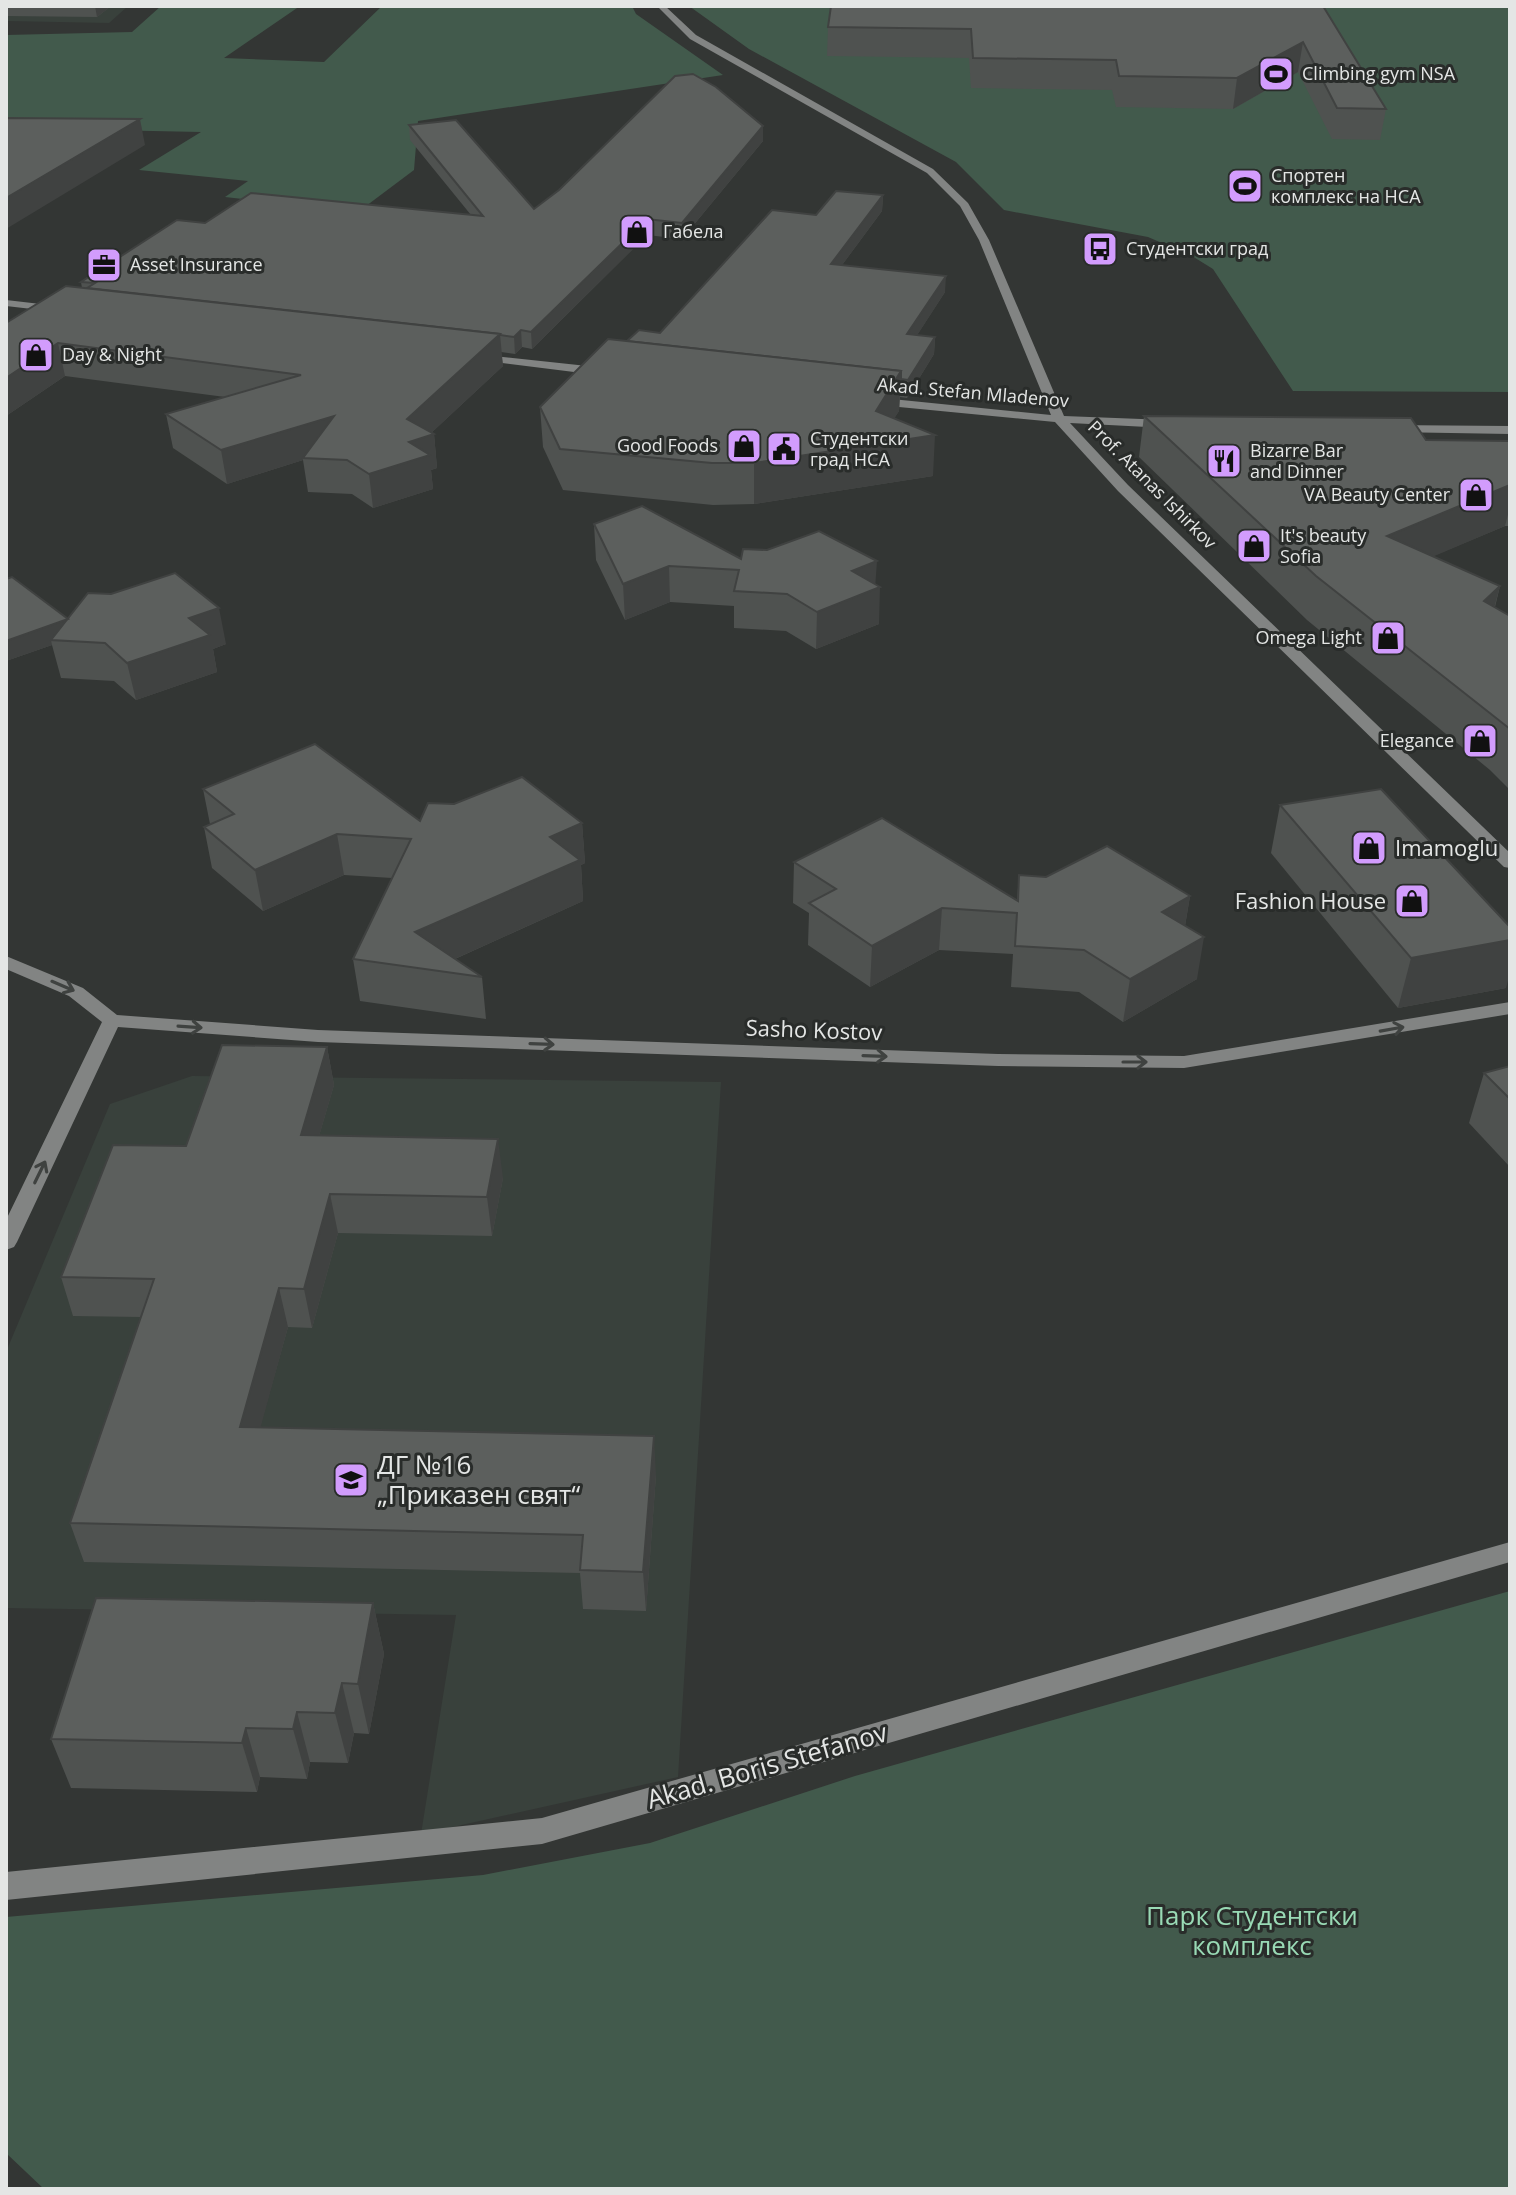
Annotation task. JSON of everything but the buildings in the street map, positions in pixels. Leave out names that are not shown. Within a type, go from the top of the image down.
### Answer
[{"type":"street","name":"Prof. Atanas Ishirkov","points":[[661,6],[693,37],[930,171],[964,205],[1000,274],[1059,419],[1123,488],[1510,863]]},
{"type":"street","points":[[6,303],[77,312]]},
{"type":"street","points":[[454,354],[620,373]]},
{"type":"street","name":"Akad. Stefan Mladenov","points":[[859,400],[1059,419],[1187,425]]},
{"type":"street","points":[[1373,428],[1510,430]]},
{"type":"street","points":[[6,962],[76,992],[112,1021],[6,1242]]},
{"type":"street","name":"Sasho Kostov","points":[[112,1021],[318,1036],[982,1060],[1184,1062],[1510,1008]]},
{"type":"street","name":"Akad. Boris Stefanov","points":[[6,1886],[542,1831],[1510,1552]]},
{"type":"shaded area","points":[[6,6],[128,6],[109,23],[6,21]]},
{"type":"shaded area","name":"ДГ №16 „Приказен свят“","points":[[192,1076],[721,1082],[678,1777],[421,1834],[456,1615],[6,1608],[6,1352],[110,1104]]},
{"type":"green space","points":[[161,6],[300,6],[224,58],[324,62],[382,6],[632,6],[636,14],[723,75],[418,121],[414,170],[358,212],[225,197],[248,181],[139,170],[201,132],[6,128],[6,35],[132,32]]},
{"type":"green space","name":"Спортен комплекс на НСА","points":[[689,6],[1510,6],[1510,392],[1293,391],[1213,269],[1148,237],[1004,210],[956,162],[749,49]]},
{"type":"green space","name":"Парк Студентски комплекс","points":[[1510,1591],[1510,2189],[44,2189],[6,2153],[6,1917],[483,1875],[650,1843],[855,1776]]},
{"type":"place","name":"Climbing gym NSA","points":[[1276,74]]},
{"type":"place","name":"Спортен комплекс на НСА","points":[[1245,186]]},
{"type":"place","name":"Габела","points":[[637,232]]},
{"type":"place","name":"Студентски град","points":[[1100,249]]},
{"type":"place","name":"Asset Insurance","points":[[104,265]]},
{"type":"place","name":"Day & Night","points":[[36,355]]},
{"type":"place","name":"Good Foods","points":[[744,446]]},
{"type":"place","name":"Студентски град НСА","points":[[784,449]]},
{"type":"place","name":"Bizarre Bar and Dinner","points":[[1224,461]]},
{"type":"place","name":"VA Beauty Center","points":[[1476,495]]},
{"type":"place","name":"It's beauty Sofia","points":[[1254,546]]},
{"type":"place","name":"Omega Light","points":[[1388,638]]},
{"type":"place","name":"Elegance","points":[[1480,741]]},
{"type":"place","name":"Imamoglu","points":[[1369,848]]},
{"type":"place","name":"Fashion House","points":[[1412,901]]},
{"type":"place","name":"ДГ №16 „Приказен свят“","points":[[351,1480]]}]
